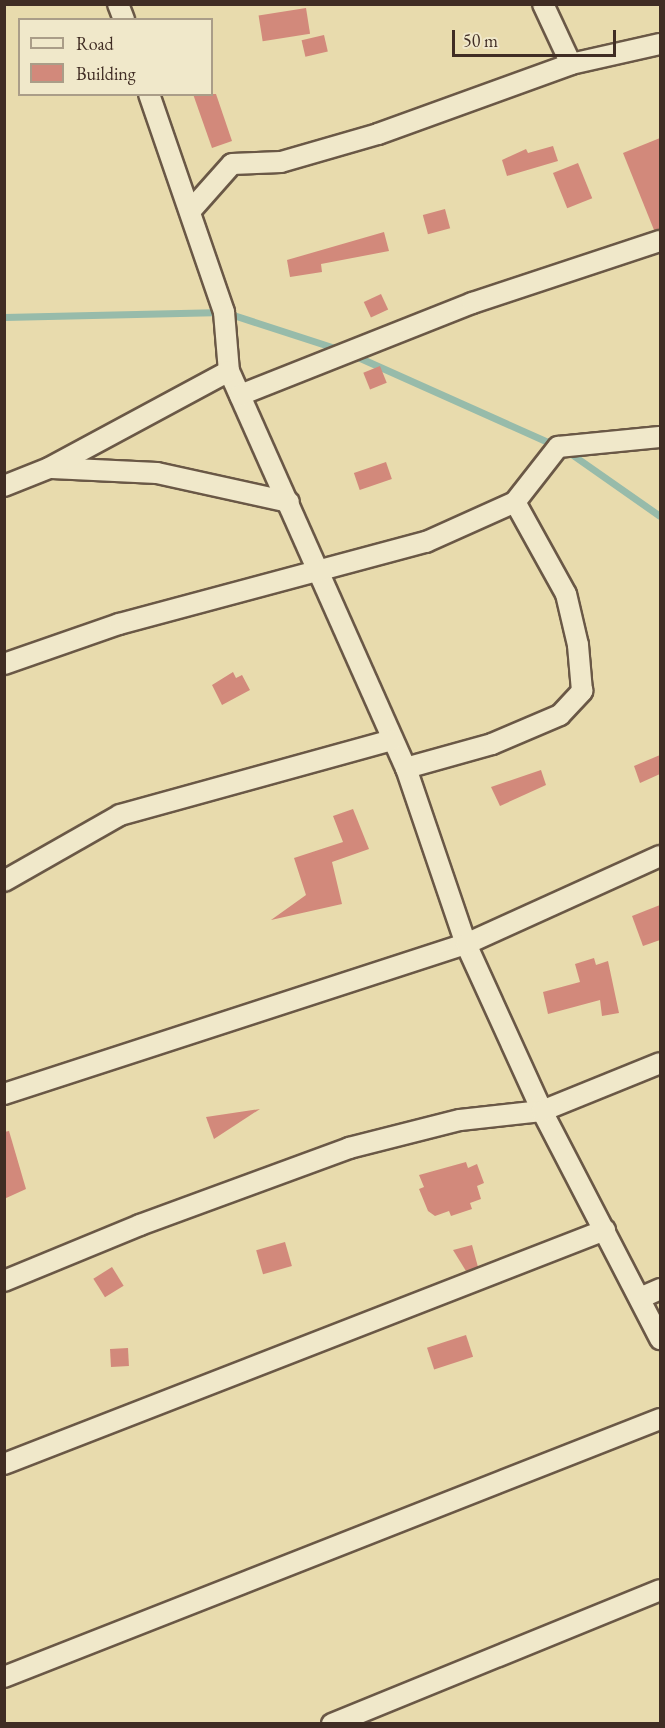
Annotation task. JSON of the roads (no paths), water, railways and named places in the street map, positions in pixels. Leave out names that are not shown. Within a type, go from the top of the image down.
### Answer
[{"type":"street","points":[[543,4],[572,64]]},
{"type":"street","points":[[192,209],[232,164],[281,162],[378,134],[572,64],[660,44]]},
{"type":"street","points":[[150,96],[192,209],[224,312],[229,371],[406,768],[466,944],[542,1111],[660,1339]]},
{"type":"street","points":[[240,395],[472,303],[660,241]]},
{"type":"street","points":[[4,486],[49,468],[229,371]]},
{"type":"street","points":[[4,664],[118,624],[426,542],[515,502],[558,447],[660,437]]},
{"type":"street","points":[[49,468],[157,473],[289,502]]},
{"type":"street","points":[[406,768],[492,744],[560,715],[582,691],[578,645],[566,594],[515,502]]},
{"type":"street","points":[[4,881],[120,815],[392,740]]},
{"type":"street","points":[[4,1094],[466,944],[660,856]]},
{"type":"street","points":[[4,1281],[140,1224],[349,1148],[460,1120],[542,1111],[660,1063]]},
{"type":"street","points":[[4,1464],[605,1230]]},
{"type":"street","points":[[640,1298],[660,1289]]},
{"type":"street","points":[[4,1677],[660,1419]]},
{"type":"street","points":[[332,1724],[660,1590]]},
{"type":"waterway","points":[[4,317],[224,312],[341,350]]},
{"type":"waterway","points":[[351,354],[557,446]]},
{"type":"waterway","points":[[567,451],[660,516]]}]
